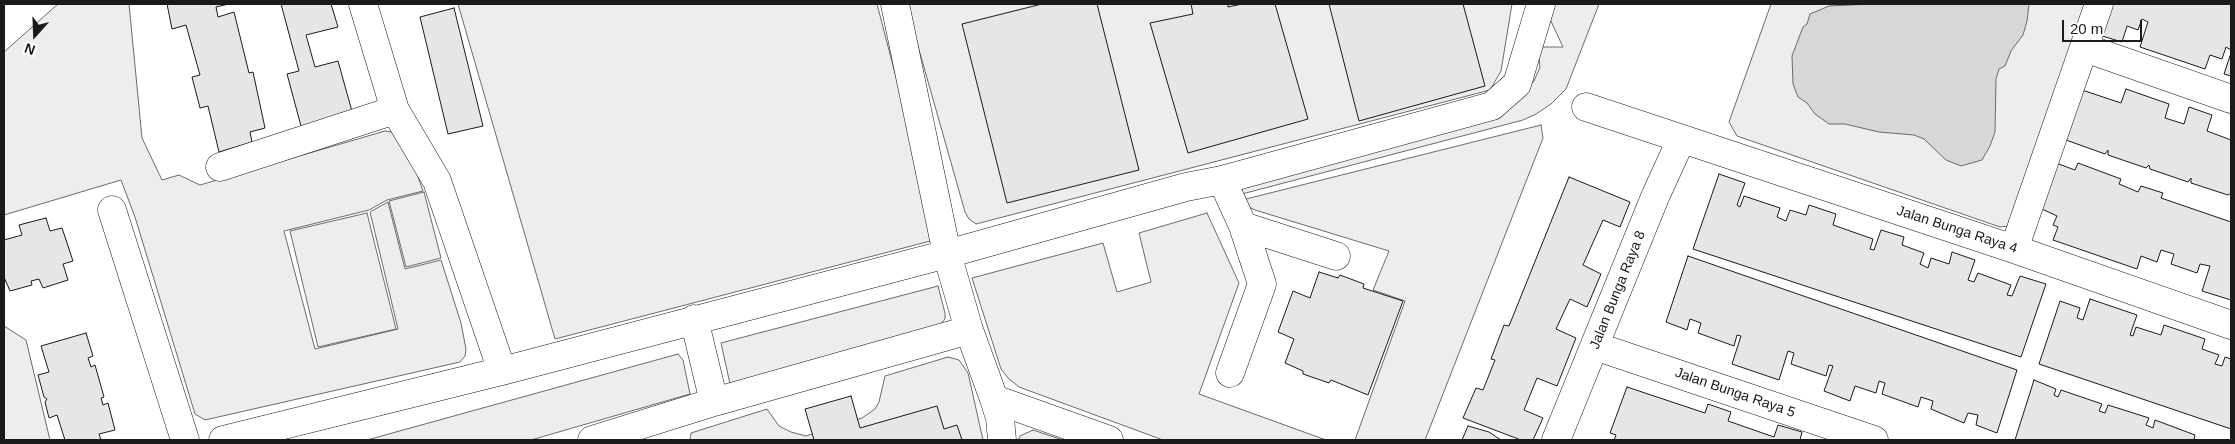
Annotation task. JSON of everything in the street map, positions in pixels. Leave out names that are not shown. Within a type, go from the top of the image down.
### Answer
[{"type":"street","points":[[363,4],[395,110],[437,181],[502,371]]},
{"type":"street","points":[[895,4],[947,254],[969,330],[1000,418],[1002,440]]},
{"type":"street","points":[[223,440],[280,434],[694,319],[947,254],[1186,187],[1222,180],[1492,106],[1517,84],[1541,4]]},
{"type":"street","points":[[2014,249],[2099,4]]},
{"type":"street","points":[[2085,48],[2231,99]]},
{"type":"street","name":"Jalan Bunga Raya 4","points":[[1586,107],[2014,249],[2231,325]]},
{"type":"street","points":[[220,167],[395,110]]},
{"type":"street","name":"Jalan Bunga Raya 8","points":[[1556,440],[1681,140]]},
{"type":"street","points":[[1222,180],[1243,226],[1262,284],[1230,373]]},
{"type":"street","points":[[112,210],[185,440]]},
{"type":"street","points":[[1243,226],[1336,256]]},
{"type":"street","points":[[694,319],[714,402]]},
{"type":"street","points":[[592,440],[668,429],[714,402],[969,330]]},
{"type":"street","name":"Jalan Bunga Raya 5","points":[[1596,346],[1874,440]]},
{"type":"street","points":[[994,399],[1109,440]]},
{"type":"shaded area","points":[[58,4],[129,4],[142,138],[162,180],[179,175],[200,185],[385,131],[392,132],[408,148],[423,191],[387,200],[369,210],[284,231],[315,349],[398,329],[370,212],[388,202],[405,269],[441,260],[461,323],[466,349],[465,356],[460,362],[205,420],[195,414],[135,217],[121,180],[4,215],[4,52]]},
{"type":"shaded area","points":[[458,4],[877,4],[938,239],[555,339]]},
{"type":"shaded area","points":[[906,4],[1512,4],[1501,71],[1490,90],[976,224],[969,219],[965,212]]},
{"type":"shaded area","points":[[1554,4],[1599,4],[1566,89],[1551,104],[1536,114],[1523,120],[1242,194],[1242,188],[1522,95],[1534,81],[1540,67],[1538,47],[1563,47],[1549,17]]},
{"type":"shaded area","points":[[1771,4],[2085,4],[2008,226],[2000,227],[1737,136],[1729,122]]},
{"type":"shaded area","points":[[1871,4],[2029,4],[2023,35],[2011,51],[2005,66],[1999,69],[1996,79],[1995,132],[1982,160],[1961,166],[1946,160],[1924,139],[1914,135],[1879,132],[1845,124],[1829,124],[1815,114],[1807,103],[1798,97],[1793,84],[1792,56],[1810,14],[1829,6]]},
{"type":"shaded area","points":[[1541,125],[1543,138],[1425,440],[1355,440],[1405,301],[1373,290],[1389,251],[1255,210],[1249,207],[1246,199]]},
{"type":"shaded area","points":[[424,192],[441,258],[406,267],[389,201]]},
{"type":"shaded area","points":[[367,213],[396,329],[318,347],[290,231]]},
{"type":"shaded area","points":[[1207,213],[1239,283],[1199,394],[1326,440],[1163,440],[1019,387],[1008,378],[1001,369],[972,278],[1103,243],[1117,292],[1151,282],[1139,233]]},
{"type":"shaded area","points":[[938,286],[945,319],[938,327],[730,384],[721,343]]},
{"type":"shaded area","points":[[4,326],[26,340],[50,440],[4,440]]},
{"type":"shaded area","points":[[678,354],[683,360],[690,394],[531,440],[367,440]]},
{"type":"shaded area","points":[[948,357],[959,360],[968,373],[983,440],[690,440],[691,433],[767,409],[779,426],[806,436],[862,418],[875,409],[879,402],[885,376]]},
{"type":"shaded area","points":[[1033,430],[1063,440],[1018,440],[1020,436]]},
{"type":"building","points":[[167,4],[229,4],[216,7],[218,17],[234,12],[249,73],[253,72],[265,128],[250,132],[252,142],[219,152],[208,106],[200,108],[192,77],[200,75],[186,25],[172,29]]},
{"type":"building","points":[[281,4],[331,4],[338,27],[306,35],[315,67],[338,61],[353,115],[301,126],[287,74],[299,71]]},
{"type":"building","points":[[1042,4],[1097,4],[1139,170],[1007,203],[962,24]]},
{"type":"building","points":[[1191,4],[1228,4],[1228,7],[1242,4],[1275,4],[1308,119],[1188,153],[1150,23],[1193,14]]},
{"type":"building","points":[[1329,4],[1463,4],[1485,86],[1359,121]]},
{"type":"building","points":[[2110,4],[2231,4],[2231,50],[2226,47],[2222,59],[2210,55],[2205,69],[2140,47],[2148,22],[2142,19],[2138,30],[2127,26],[2122,42],[2099,35]]},
{"type":"building","points":[[454,8],[483,126],[448,134],[420,17]]},
{"type":"building","points":[[2231,53],[2231,76],[2224,74]]},
{"type":"building","points":[[2126,89],[2169,104],[2165,118],[2184,124],[2189,107],[2212,115],[2207,131],[2231,140],[2231,193],[2228,195],[2191,183],[2191,178],[2188,182],[2150,169],[2149,165],[2146,168],[2108,155],[2108,150],[2105,154],[2066,140],[2082,90],[2121,103]]},
{"type":"building","points":[[2056,163],[2075,170],[2078,163],[2121,179],[2119,184],[2138,192],[2141,186],[2163,193],[2161,198],[2231,222],[2231,300],[2202,291],[2210,266],[2200,264],[2197,273],[2171,264],[2174,254],[2161,250],[2157,262],[2141,256],[2137,269],[2053,240],[2058,227],[2053,225],[2057,216],[2042,209]]},
{"type":"building","points":[[1719,174],[1745,183],[1737,205],[1740,207],[1744,196],[1780,208],[1777,217],[1786,221],[1790,210],[1806,215],[1809,205],[1836,214],[1833,225],[1873,239],[1870,249],[1874,250],[1881,230],[1904,237],[1902,245],[1924,253],[1920,264],[1928,268],[1931,258],[1949,264],[1952,252],[1975,260],[1968,280],[1974,282],[1978,273],[2011,285],[2007,295],[2012,296],[2020,276],[2046,284],[2021,357],[1693,249]]},
{"type":"building","points":[[1569,177],[1630,202],[1620,227],[1603,220],[1583,265],[1601,274],[1587,307],[1570,299],[1556,329],[1576,338],[1557,386],[1537,378],[1524,410],[1543,418],[1533,440],[1521,440],[1463,418],[1476,388],[1483,390],[1495,360],[1491,359],[1504,325],[1509,326]]},
{"type":"building","points":[[46,218],[50,231],[62,228],[73,261],[63,264],[68,280],[43,288],[39,279],[31,281],[32,285],[10,291],[4,277],[4,240],[22,235],[19,225]]},
{"type":"building","points":[[1688,256],[2017,370],[1997,433],[1976,425],[1978,415],[1968,413],[1964,423],[1931,409],[1933,401],[1921,397],[1918,407],[1882,394],[1885,383],[1879,381],[1876,393],[1855,386],[1850,401],[1824,391],[1833,366],[1829,365],[1826,376],[1791,364],[1794,353],[1788,351],[1779,380],[1732,364],[1741,336],[1737,335],[1734,346],[1698,333],[1701,323],[1690,319],[1687,330],[1666,322]]},
{"type":"building","points":[[1319,272],[1338,278],[1340,275],[1364,284],[1363,288],[1403,301],[1368,395],[1331,380],[1329,383],[1303,374],[1303,371],[1285,363],[1294,339],[1278,332],[1293,291],[1310,298]]},
{"type":"building","points":[[2090,299],[2137,315],[2130,335],[2133,336],[2136,327],[2161,335],[2164,325],[2205,339],[2202,349],[2219,355],[2215,364],[2222,366],[2225,357],[2231,359],[2231,429],[2039,364],[2060,301],[2080,308],[2077,318],[2083,320]]},
{"type":"building","points":[[86,333],[93,356],[88,358],[91,367],[95,365],[104,397],[101,398],[103,405],[108,403],[115,430],[99,434],[101,440],[65,440],[57,415],[49,418],[45,402],[47,399],[44,397],[38,375],[49,372],[41,346]]},
{"type":"building","points":[[2034,380],[2056,389],[2054,395],[2058,397],[2061,390],[2102,404],[2099,411],[2105,413],[2108,405],[2149,418],[2146,425],[2153,428],[2155,420],[2195,435],[2194,440],[2015,440]]},
{"type":"building","points":[[1627,387],[1705,413],[1708,404],[1731,412],[1728,421],[1774,437],[1778,425],[1802,432],[1800,440],[1614,440],[1616,435],[1610,433]]},
{"type":"building","points":[[851,396],[860,428],[937,406],[944,429],[957,425],[962,440],[814,440],[805,409]]},
{"type":"building","points":[[1468,426],[1489,432],[1501,440],[1462,440]]}]
